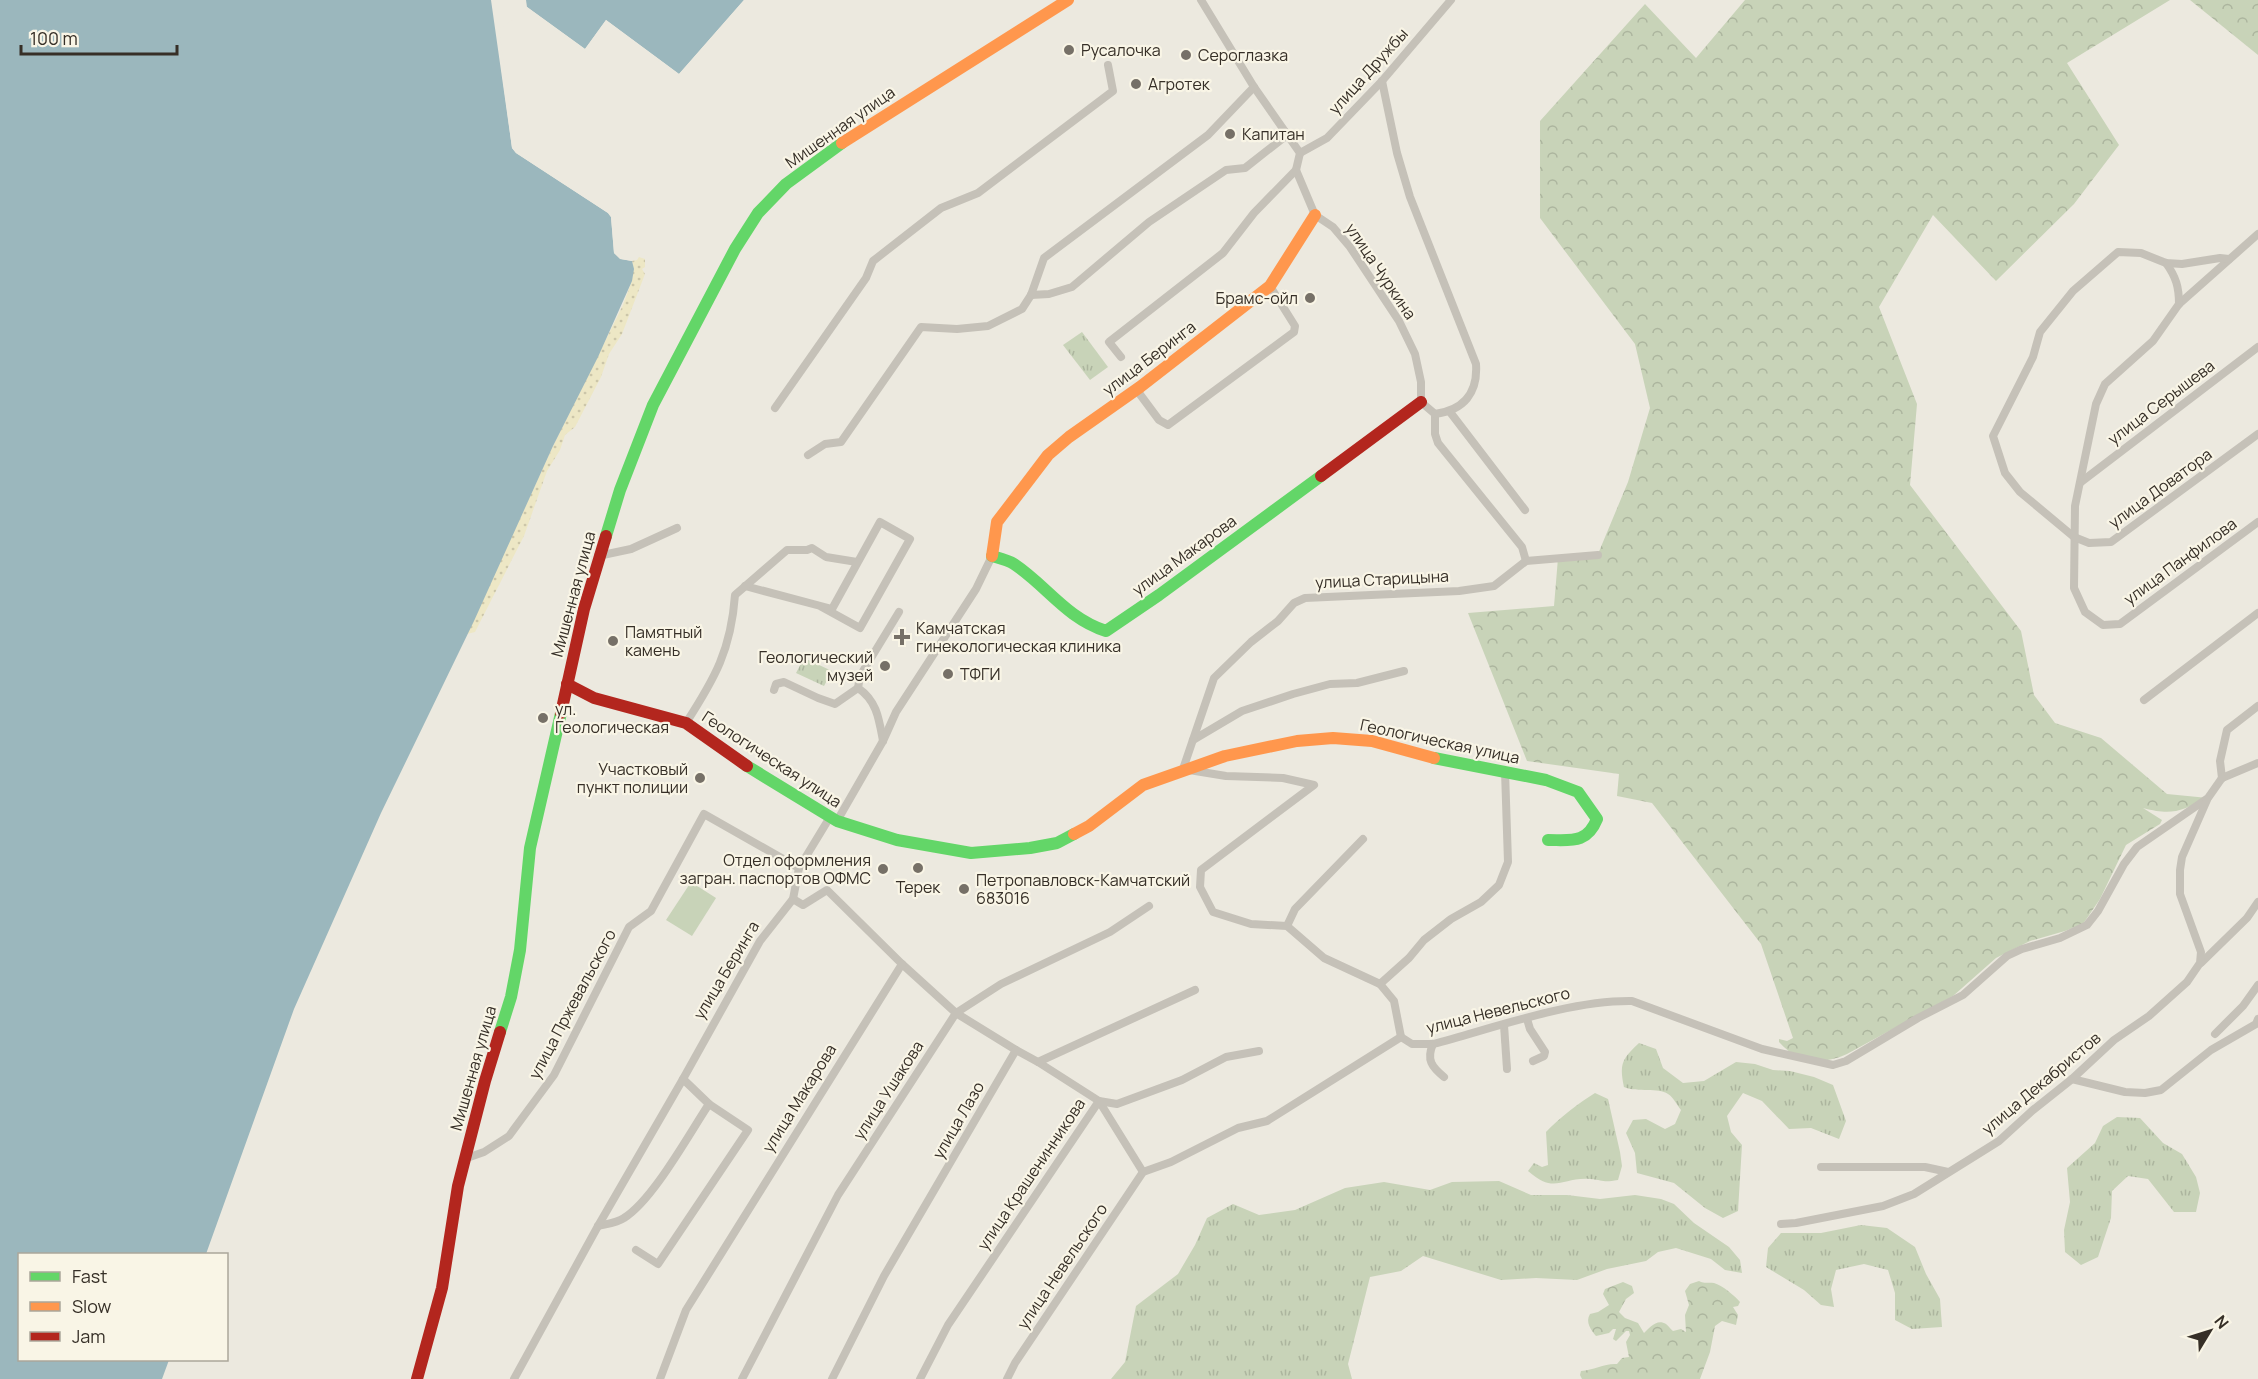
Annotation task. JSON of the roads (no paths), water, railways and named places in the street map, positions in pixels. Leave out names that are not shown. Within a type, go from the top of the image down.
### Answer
[{"type":"street","name":"Мишенная улица","points":[[417,1379],[442,1288],[464,1159],[511,997],[520,950],[530,848],[598,556],[629,463],[653,405],[735,249],[758,213],[786,184],[822,156],[1068,0]]},
{"type":"street","points":[[1121,357],[1109,342],[1223,252],[1254,213],[1296,170],[1299,153],[1254,87],[1201,0]]},
{"type":"street","name":"улица Дружбы","points":[[1299,153],[1327,138],[1382,81],[1451,0]]},
{"type":"street","points":[[775,408],[866,278],[873,261],[941,208],[978,193],[1113,91],[1108,65]]},
{"type":"street","points":[[1382,81],[1397,153],[1410,197],[1476,364],[1477,381],[1464,402],[1450,412],[1435,414],[1421,402]]},
{"type":"street","points":[[808,455],[825,444],[841,442],[921,327],[957,329],[988,326],[1022,309],[1031,295],[1044,258],[1208,135],[1254,87]]},
{"type":"street","points":[[1031,295],[1049,294],[1072,287],[1149,222],[1226,170],[1245,168],[1287,135]]},
{"type":"street","name":"улица Чуркина","points":[[1296,170],[1315,214],[1333,227],[1350,247],[1399,321],[1415,354],[1421,382],[1421,402]]},
{"type":"street","name":"улица Беринга","points":[[514,1379],[760,941],[793,898],[799,868],[834,819],[883,741],[896,712],[976,589],[992,556],[997,522],[1048,455],[1270,286],[1315,214]]},
{"type":"street","points":[[2074,537],[2075,506],[2096,404],[2105,384],[2153,341],[2180,304],[2258,234]]},
{"type":"street","points":[[2074,537],[2020,492],[2005,473],[1993,436],[2033,357],[2040,332],[2073,291],[2118,252],[2141,253],[2166,263],[2182,264],[2220,258],[2229,259]]},
{"type":"street","points":[[2166,263],[2175,276],[2180,304]]},
{"type":"street","points":[[1136,389],[1159,420],[1168,425],[1294,332],[1295,326],[1270,286]]},
{"type":"street","name":"улица Серышева","points":[[2081,482],[2258,347]]},
{"type":"street","name":"улица Макарова","points":[[992,556],[1013,563],[1066,610],[1091,626],[1106,631],[1421,402]]},
{"type":"street","points":[[1450,412],[1525,510]]},
{"type":"street","points":[[1435,414],[1435,434],[1438,443],[1522,547],[1526,561],[1598,555]]},
{"type":"street","name":"улица Доватора","points":[[2074,537],[2089,543],[2111,542],[2258,434]]},
{"type":"street","points":[[745,586],[832,609],[880,522],[910,539],[860,628],[820,606]]},
{"type":"street","name":"улица Панфилова","points":[[2074,537],[2074,588],[2085,612],[2103,625],[2120,624],[2258,522]]},
{"type":"street","points":[[598,556],[631,549],[677,528]]},
{"type":"street","points":[[686,723],[725,656],[734,619],[735,596],[745,586],[786,550],[812,548],[826,557],[857,562]]},
{"type":"street","name":"улица Старицына","points":[[1183,769],[1214,678],[1251,642],[1278,621],[1294,603],[1305,598],[1460,591],[1494,586],[1526,561]]},
{"type":"street","points":[[774,690],[776,684],[784,682],[835,704],[858,688],[860,676],[899,612]]},
{"type":"street","points":[[2144,700],[2258,613]]},
{"type":"street","points":[[1193,741],[1242,711],[1283,697],[1330,684],[1357,683],[1404,671]]},
{"type":"street","name":"Геологическая улица","points":[[567,684],[594,698],[686,723],[732,757],[834,819],[897,840],[971,853],[1058,843],[1089,826],[1143,785],[1183,769],[1225,756],[1297,741],[1334,738],[1372,741],[1437,759],[1546,780],[1578,792],[1597,819],[1594,830],[1586,837],[1548,840]]},
{"type":"street","points":[[858,688],[867,694],[876,706],[883,741]]},
{"type":"street","points":[[2222,778],[2220,761],[2228,730],[2258,706]]},
{"type":"street","points":[[2200,963],[2200,944],[2179,889],[2182,857],[2208,798],[2222,778],[2258,763]]},
{"type":"street","points":[[793,898],[802,904],[827,890],[902,964],[956,1013],[1099,1101],[1143,1172],[1171,1162],[1238,1128],[1267,1121],[1401,1037],[1394,1000],[1380,984],[1324,957],[1287,926],[1251,924],[1213,912],[1200,888],[1200,870],[1314,784],[1283,778],[1226,776],[1183,769]]},
{"type":"street","points":[[1380,984],[1424,940],[1451,919],[1481,902],[1499,885],[1508,862],[1505,771]]},
{"type":"street","name":"улица Невельского","points":[[1401,1037],[1412,1044],[1433,1044],[1572,1007],[1632,1001],[1762,1049],[1833,1065],[1846,1061],[1917,1018],[1963,994],[2007,957],[2022,949],[2068,935],[2087,925],[2098,911],[2124,864],[2138,847],[2208,798]]},
{"type":"street","name":"улица Пржевальского","points":[[464,1159],[484,1152],[509,1136],[554,1075],[629,927],[651,911],[704,814],[799,868]]},
{"type":"street","points":[[1287,926],[1295,909],[1363,839]]},
{"type":"street","name":"улица Декабристов","points":[[1781,1224],[1796,1224],[1892,1204],[1914,1194],[1999,1141],[2114,1040],[2150,1016],[2176,993],[2193,975],[2200,963],[2247,918],[2258,902]]},
{"type":"street","name":"улица Ушакова","points":[[742,1379],[838,1195],[956,1013],[1001,984],[1110,932],[1149,906]]},
{"type":"street","name":"улица Макарова","points":[[660,1379],[686,1310],[902,964]]},
{"type":"street","points":[[2215,1034],[2243,1006],[2258,985]]},
{"type":"street","points":[[1038,1062],[1195,990]]},
{"type":"street","points":[[1527,1019],[1530,1029],[1545,1052],[1544,1056],[1533,1061]]},
{"type":"street","points":[[2072,1079],[2125,1092],[2145,1093],[2161,1090],[2211,1050],[2256,1024],[2258,1019]]},
{"type":"street","points":[[1504,1025],[1507,1069]]},
{"type":"street","points":[[1433,1044],[1429,1054],[1431,1065],[1444,1077]]},
{"type":"street","name":"улица Лазо","points":[[832,1379],[884,1276],[1016,1050]]},
{"type":"street","name":"улица Крашенинникова","points":[[920,1379],[948,1325],[1099,1101],[1117,1104],[1182,1080],[1226,1057],[1259,1051]]},
{"type":"street","points":[[636,1250],[658,1264],[748,1130],[709,1104],[683,1079]]},
{"type":"street","points":[[598,1226],[622,1220],[637,1209],[650,1194],[709,1104]]},
{"type":"street","points":[[1821,1167],[1925,1167],[1948,1172]]},
{"type":"street","name":"улица Невельского","points":[[1007,1379],[1143,1172]]},
{"type":"water","points":[[0,0],[744,0],[679,74],[606,20],[585,49],[527,7],[496,28],[512,148],[516,153],[608,213],[611,217],[614,253],[620,259],[632,261],[634,269],[632,281],[598,357],[553,446],[474,621],[381,813],[294,1009],[206,1253],[18,1253],[18,1361],[169,1361],[162,1379],[0,1379]]},
{"type":"place","name":"Русалочка","points":[[1069,50]]},
{"type":"place","name":"Сероглазка","points":[[1186,55]]},
{"type":"place","name":"Агротек","points":[[1136,84]]},
{"type":"place","name":"Капитан","points":[[1230,134]]},
{"type":"place","name":"Брамс-ойл","points":[[1310,298]]},
{"type":"place","name":"Камчатская гинекологическая клиника","points":[[902,637]]},
{"type":"place","name":"Памятный камень","points":[[613,641]]},
{"type":"place","name":"Геологический музей","points":[[885,666]]},
{"type":"place","name":"ТФГИ","points":[[948,674]]},
{"type":"place","name":"ул. Геологическая","points":[[543,718]]},
{"type":"place","name":"Участковый пункт полиции","points":[[700,778]]},
{"type":"place","name":"Терек","points":[[918,868]]},
{"type":"place","name":"Отдел оформления загран. паспортов ОФМС","points":[[883,869]]},
{"type":"place","name":"Петропавловск-Камчатский 683016","points":[[964,889]]}]
